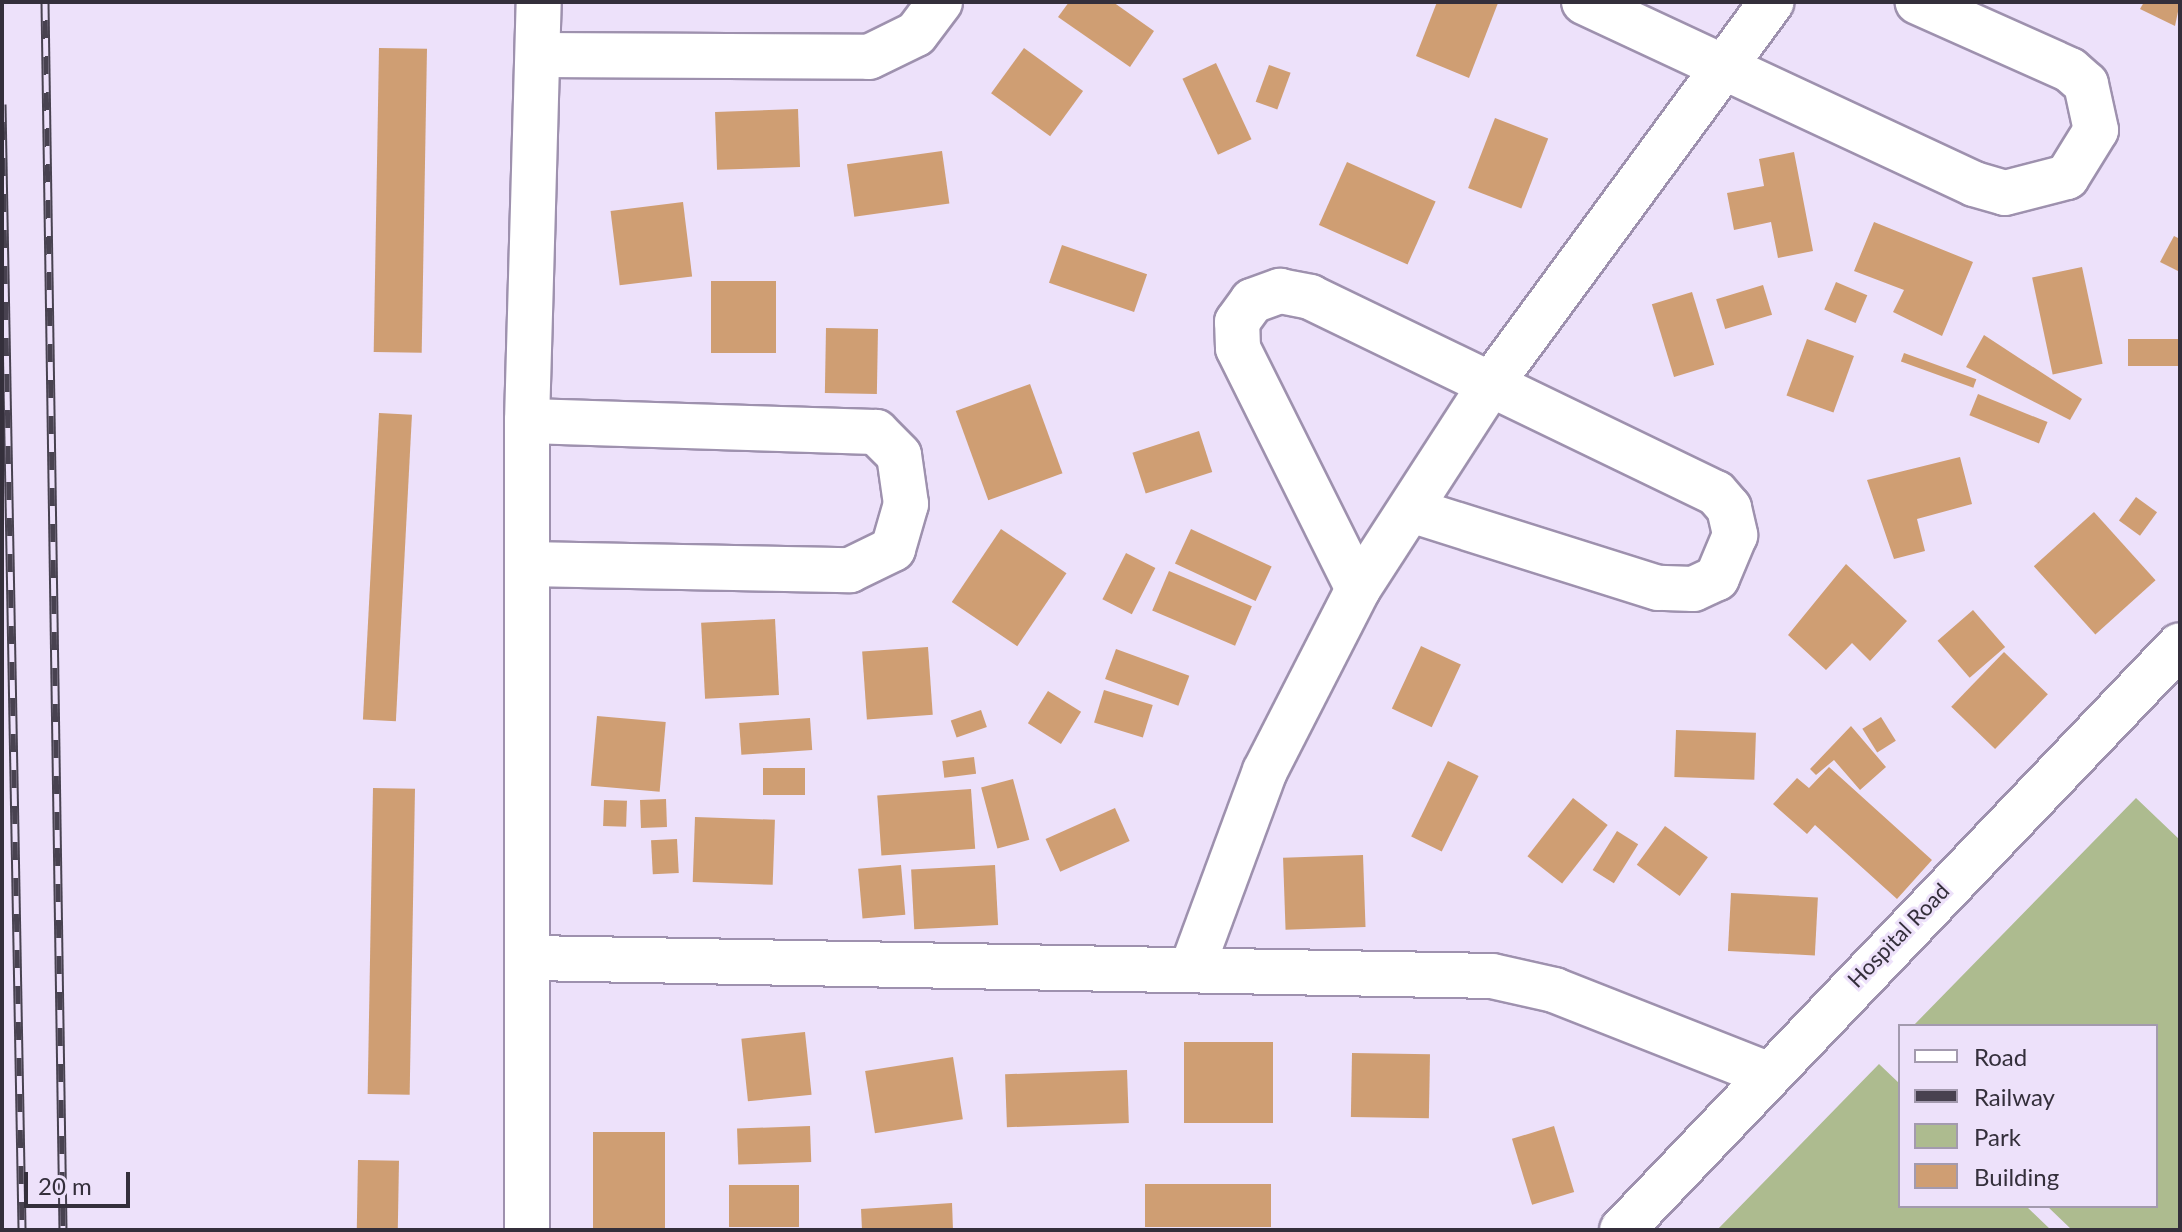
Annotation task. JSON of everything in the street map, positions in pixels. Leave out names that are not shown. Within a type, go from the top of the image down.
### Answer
[{"type":"street","points":[[527,1230],[531,958],[527,421],[539,2]]},
{"type":"street","points":[[539,55],[869,57],[916,34],[940,2]]},
{"type":"street","points":[[1584,2],[1974,184],[2005,193],[2067,177],[2096,130],[2086,84],[2070,70],[1918,2]]},
{"type":"street","points":[[1192,968],[1265,771],[1358,589],[1488,388],[1772,2]]},
{"type":"street","points":[[1358,589],[1254,390],[1238,348],[1237,322],[1252,301],[1280,291],[1310,297],[1488,388],[1716,493],[1732,522],[1730,558],[1717,578],[1693,589],[1658,588],[1411,510]]},
{"type":"street","points":[[527,421],[876,432],[899,455],[906,504],[893,549],[850,570],[527,564]]},
{"type":"street","name":"Hospital Road","points":[[1622,1230],[1765,1073],[2180,645]]},
{"type":"street","points":[[531,958],[1192,968],[1524,980],[1765,1073]]},
{"type":"green space","points":[[2136,798],[2180,840],[2180,1230],[2072,1230],[2049,1208],[2158,1208],[2158,1024],[1915,1024]]},
{"type":"green space","points":[[1879,1064],[1898,1082],[1898,1208],[2028,1208],[2051,1230],[1717,1230]]},
{"type":"building","points":[[1069,2],[1113,2],[1154,31],[1130,67],[1058,17]]},
{"type":"building","points":[[1437,2],[1498,3],[1469,78],[1416,56]]},
{"type":"building","points":[[2144,2],[2180,2],[2175,26],[2140,9]]},
{"type":"building","points":[[379,48],[427,49],[422,353],[374,352]]},
{"type":"building","points":[[1024,48],[1083,91],[1050,136],[991,93]]},
{"type":"building","points":[[1216,63],[1251,139],[1218,155],[1182,79]]},
{"type":"building","points":[[1269,65],[1291,73],[1277,110],[1256,102]]},
{"type":"building","points":[[798,109],[800,167],[717,170],[715,112]]},
{"type":"building","points":[[1495,118],[1548,138],[1521,208],[1468,188]]},
{"type":"building","points":[[942,151],[949,203],[854,217],[847,164]]},
{"type":"building","points":[[1794,152],[1813,251],[1778,258],[1771,222],[1734,230],[1727,193],[1764,186],[1759,159]]},
{"type":"building","points":[[1347,162],[1436,201],[1408,264],[1319,225]]},
{"type":"building","points":[[683,202],[692,276],[620,285],[611,211]]},
{"type":"building","points":[[1874,222],[1973,262],[1942,336],[1893,312],[1904,290],[1854,271]]},
{"type":"building","points":[[2174,236],[2180,239],[2180,272],[2160,262]]},
{"type":"building","points":[[1062,245],[1147,274],[1134,312],[1049,283]]},
{"type":"building","points":[[2082,267],[2103,364],[2053,374],[2032,278]]},
{"type":"building","points":[[711,281],[776,281],[776,353],[711,353]]},
{"type":"building","points":[[1836,282],[1867,295],[1856,323],[1824,310]]},
{"type":"building","points":[[1763,285],[1772,315],[1725,329],[1716,299]]},
{"type":"building","points":[[1692,292],[1714,365],[1674,377],[1652,304]]},
{"type":"building","points":[[826,328],[878,329],[877,394],[825,393]]},
{"type":"building","points":[[1984,335],[2082,399],[2070,420],[1966,367]]},
{"type":"building","points":[[1807,339],[1854,356],[1833,412],[1786,395]]},
{"type":"building","points":[[2128,339],[2180,339],[2180,366],[2128,366]]},
{"type":"building","points":[[1904,353],[1976,379],[1973,388],[1901,361]]},
{"type":"building","points":[[1030,384],[1062,473],[988,500],[956,411]]},
{"type":"building","points":[[1978,394],[2048,422],[2039,443],[1969,415]]},
{"type":"building","points":[[379,413],[412,415],[396,721],[363,720]]},
{"type":"building","points":[[1199,431],[1212,472],[1146,494],[1132,453]]},
{"type":"building","points":[[1960,457],[1972,504],[1917,519],[1925,551],[1894,559],[1867,480]]},
{"type":"building","points":[[2136,497],[2157,512],[2140,536],[2119,520]]},
{"type":"building","points":[[2094,512],[2156,580],[2095,635],[2034,566]]},
{"type":"building","points":[[1001,529],[1066,573],[1017,646],[952,602]]},
{"type":"building","points":[[1191,529],[1272,567],[1256,601],[1175,563]]},
{"type":"building","points":[[1126,553],[1155,568],[1132,614],[1102,599]]},
{"type":"building","points":[[1846,564],[1907,621],[1870,661],[1852,643],[1826,670],[1788,635]]},
{"type":"building","points":[[1169,571],[1252,606],[1235,646],[1152,611]]},
{"type":"building","points":[[1973,610],[2005,647],[1970,678],[1938,641]]},
{"type":"building","points":[[775,619],[779,695],[705,699],[701,623]]},
{"type":"building","points":[[1421,646],[1461,665],[1432,727],[1392,709]]},
{"type":"building","points":[[928,647],[933,715],[867,719],[862,652]]},
{"type":"building","points":[[1116,649],[1189,676],[1178,706],[1105,679]]},
{"type":"building","points":[[2004,652],[2048,694],[1995,749],[1951,707]]},
{"type":"building","points":[[1104,690],[1153,705],[1143,737],[1094,723]]},
{"type":"building","points":[[1048,691],[1081,712],[1061,744],[1028,723]]},
{"type":"building","points":[[981,710],[987,727],[957,737],[951,720]]},
{"type":"building","points":[[597,716],[666,722],[660,792],[591,786]]},
{"type":"building","points":[[1881,717],[1896,741],[1877,752],[1862,729]]},
{"type":"building","points":[[810,718],[812,750],[741,755],[739,723]]},
{"type":"building","points":[[1851,726],[1886,767],[1860,790],[1834,760],[1816,775],[1810,769]]},
{"type":"building","points":[[1676,730],[1756,733],[1754,780],[1674,777]]},
{"type":"building","points":[[974,757],[976,774],[944,778],[942,761]]},
{"type":"building","points":[[1448,761],[1479,776],[1442,851],[1411,836]]},
{"type":"building","points":[[1829,767],[1932,860],[1897,899],[1815,825],[1807,834],[1773,804],[1797,778],[1809,788]]},
{"type":"building","points":[[763,768],[805,768],[805,795],[763,795]]},
{"type":"building","points":[[1013,779],[1029,840],[997,848],[981,788]]},
{"type":"building","points":[[373,788],[415,789],[410,1095],[368,1094]]},
{"type":"building","points":[[971,789],[975,849],[881,855],[877,796]]},
{"type":"building","points":[[1573,798],[1608,825],[1562,883],[1527,856]]},
{"type":"building","points":[[666,799],[667,827],[641,828],[640,800]]},
{"type":"building","points":[[604,800],[627,801],[626,827],[603,826]]},
{"type":"building","points":[[1115,808],[1130,841],[1060,872],[1046,839]]},
{"type":"building","points":[[695,817],[775,820],[773,885],[693,882]]},
{"type":"building","points":[[1665,826],[1708,857],[1680,896],[1637,865]]},
{"type":"building","points":[[1617,831],[1638,844],[1614,883],[1593,870]]},
{"type":"building","points":[[677,839],[679,873],[653,874],[651,840]]},
{"type":"building","points":[[1363,855],[1366,927],[1286,930],[1283,858]]},
{"type":"building","points":[[901,865],[905,915],[863,919],[858,869]]},
{"type":"building","points":[[995,865],[998,925],[914,929],[911,869]]},
{"type":"building","points":[[1731,893],[1818,898],[1815,955],[1728,951]]},
{"type":"building","points":[[805,1032],[812,1095],[748,1101],[741,1039]]},
{"type":"building","points":[[1184,1042],[1273,1042],[1273,1123],[1184,1123]]},
{"type":"building","points":[[1352,1053],[1430,1054],[1429,1118],[1351,1117]]},
{"type":"building","points":[[953,1057],[963,1119],[875,1133],[865,1071]]},
{"type":"building","points":[[1127,1070],[1129,1123],[1007,1127],[1005,1074]]},
{"type":"building","points":[[810,1126],[811,1162],[738,1165],[737,1129]]},
{"type":"building","points":[[1554,1126],[1574,1192],[1532,1205],[1512,1139]]},
{"type":"building","points":[[593,1132],[665,1132],[665,1230],[593,1230]]},
{"type":"building","points":[[358,1160],[399,1161],[398,1230],[357,1230]]},
{"type":"building","points":[[1145,1184],[1271,1184],[1271,1227],[1145,1227]]},
{"type":"building","points":[[729,1185],[799,1185],[799,1227],[729,1227]]},
{"type":"building","points":[[952,1203],[953,1230],[862,1230],[861,1209]]},
{"type":"railway","points":[[45,2],[63,1230]]},
{"type":"railway","points":[[2,104],[22,1230]]}]
